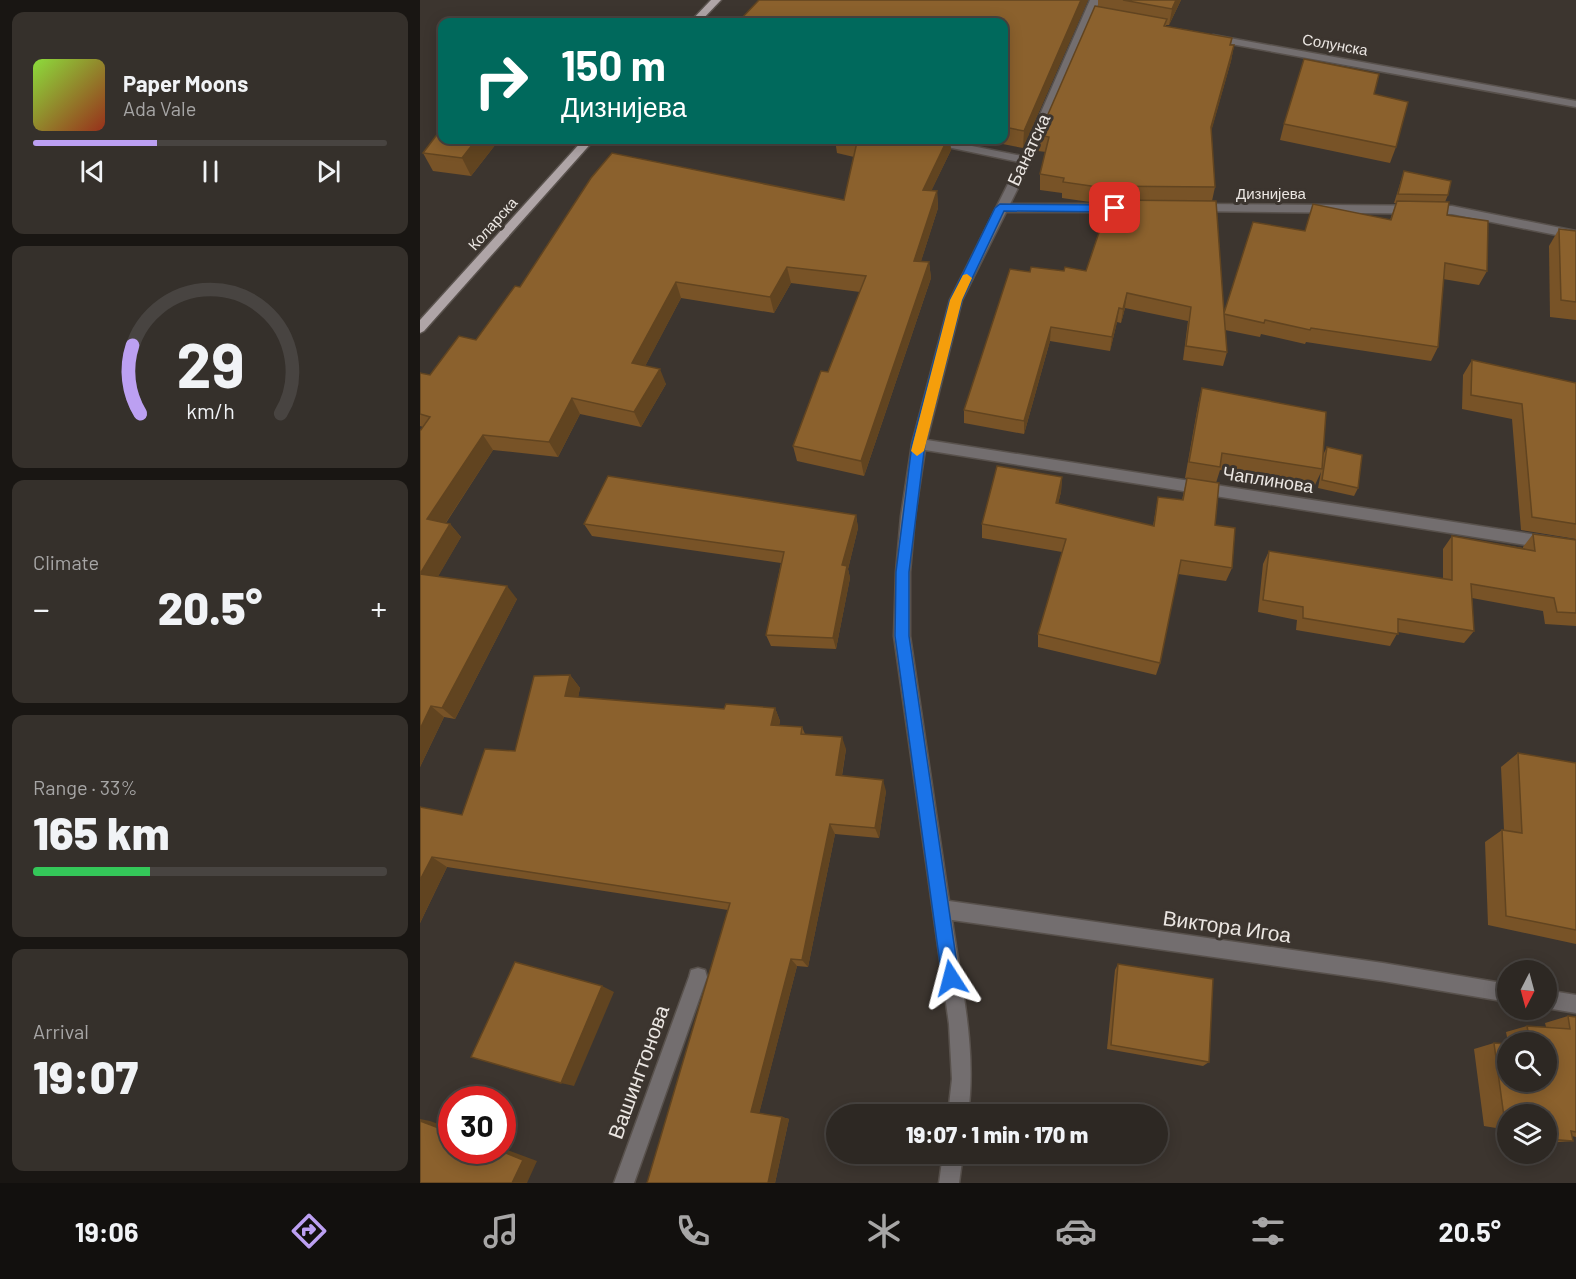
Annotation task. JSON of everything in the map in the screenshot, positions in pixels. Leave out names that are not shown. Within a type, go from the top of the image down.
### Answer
[{"type":"main road","points":[[699,18],[716,0]]},
{"type":"main road","name":"Коларска","points":[[420,328],[585,144]]},
{"type":"street","name":"Банатска","points":[[959,1104],[962,1079],[958,1024],[902,636],[903,572],[918,444],[956,300],[1094,17],[1095,0]]},
{"type":"street","name":"Солунска","points":[[1204,36],[1576,104]]},
{"type":"street","points":[[948,144],[1026,160]]},
{"type":"street","points":[[1000,208],[1143,208]]},
{"type":"street","name":"Дизнијева","points":[[1190,208],[1443,210],[1576,235]]},
{"type":"street","name":"Чаплинова","points":[[918,444],[1576,547]]},
{"type":"street","name":"Виктора Игоа","points":[[940,909],[1383,972],[1497,991]]},
{"type":"street","name":"Вашингтонова","points":[[624,1183],[698,976]]},
{"type":"street","points":[[1557,1001],[1576,1004]]},
{"type":"street","points":[[949,1183],[952,1164]]},
{"type":"building","points":[[759,0],[1081,0],[1024,131],[1008,128],[1008,18],[742,18]]},
{"type":"building","points":[[1123,0],[1176,0],[1172,9]]},
{"type":"building","points":[[1095,6],[1167,19],[1164,26],[1232,38],[1230,45],[1234,45],[1211,127],[1215,187],[1091,186],[1063,182],[1064,178],[1040,174],[1049,137],[1039,135]]},
{"type":"building","points":[[1304,59],[1379,74],[1374,94],[1408,102],[1396,147],[1284,124]]},
{"type":"building","points":[[438,133],[438,144],[473,144],[462,158],[423,153]]},
{"type":"building","points":[[857,144],[945,144],[923,190],[937,191],[914,261],[929,262],[861,461],[793,446],[821,371],[828,372],[866,276],[787,267],[770,297],[676,282],[632,363],[660,369],[634,412],[572,398],[549,442],[483,435],[427,519],[450,524],[420,574],[420,431],[430,417],[420,414],[420,373],[430,375],[459,336],[476,340],[515,286],[520,287],[591,178],[612,153],[844,200]]},
{"type":"building","points":[[1404,171],[1451,181],[1448,195],[1398,194]]},
{"type":"building","points":[[1110,200],[1216,201],[1224,313],[1253,222],[1305,231],[1313,204],[1391,220],[1397,201],[1449,202],[1447,215],[1488,221],[1487,271],[1445,263],[1438,347],[1311,328],[1310,330],[1265,320],[1264,323],[1224,314],[1227,352],[1186,346],[1191,307],[1127,293],[1123,309],[1119,308],[1112,337],[1051,327],[1024,421],[964,410],[1010,269],[1030,272],[1031,267],[1064,271],[1065,267],[1086,271]]},
{"type":"building","points":[[1559,229],[1576,231],[1576,302],[1561,300]]},
{"type":"building","points":[[1472,360],[1576,383],[1576,524],[1532,517],[1522,404],[1471,395]]},
{"type":"building","points":[[1202,388],[1326,412],[1322,469],[1222,453],[1220,467],[1189,462]]},
{"type":"building","points":[[1327,447],[1362,455],[1358,488],[1322,480]]},
{"type":"building","points":[[997,466],[1062,477],[1056,503],[1154,526],[1158,497],[1183,500],[1187,478],[1219,483],[1215,525],[1235,528],[1232,568],[1181,560],[1160,663],[1038,634],[1066,539],[982,524]]},
{"type":"building","points":[[608,476],[856,515],[842,565],[847,566],[833,638],[766,635],[784,552],[584,524]]},
{"type":"building","points":[[1533,534],[1576,540],[1576,613],[1557,612],[1554,598],[1471,584],[1474,631],[1398,619],[1398,634],[1303,618],[1303,607],[1263,600],[1269,551],[1452,580],[1452,536],[1535,551]]},
{"type":"building","points":[[420,574],[507,586],[442,708],[431,706],[420,729]]},
{"type":"building","points":[[570,675],[565,696],[724,709],[726,704],[775,708],[771,725],[802,727],[801,734],[842,737],[836,775],[883,780],[875,828],[830,824],[802,960],[791,959],[751,1112],[782,1117],[768,1183],[647,1183],[730,903],[432,857],[420,880],[420,807],[462,815],[485,749],[515,751],[534,676]]},
{"type":"building","points":[[1518,753],[1576,763],[1576,930],[1506,916],[1502,830],[1522,833]]},
{"type":"building","points":[[515,962],[602,986],[561,1083],[471,1057]]},
{"type":"building","points":[[1118,964],[1213,979],[1209,1062],[1111,1045]]},
{"type":"building","points":[[1568,1016],[1576,1017],[1576,1132],[1571,1131],[1573,1141],[1557,1140],[1557,1104],[1502,1104],[1501,1092],[1557,1092],[1557,1032],[1528,1032],[1527,1026],[1570,1029]]},
{"type":"building","points":[[1494,1043],[1497,1043],[1497,1065]]},
{"type":"building","points":[[420,1121],[438,1128],[438,1164],[516,1164],[516,1157],[523,1160],[512,1183],[420,1183]]},
{"type":"slow traffic","points":[[917,451],[956,300],[967,278]]},
{"type":"route","points":[[951,978],[902,636],[903,572],[918,444],[956,300],[1000,208],[1115,208]]}]
